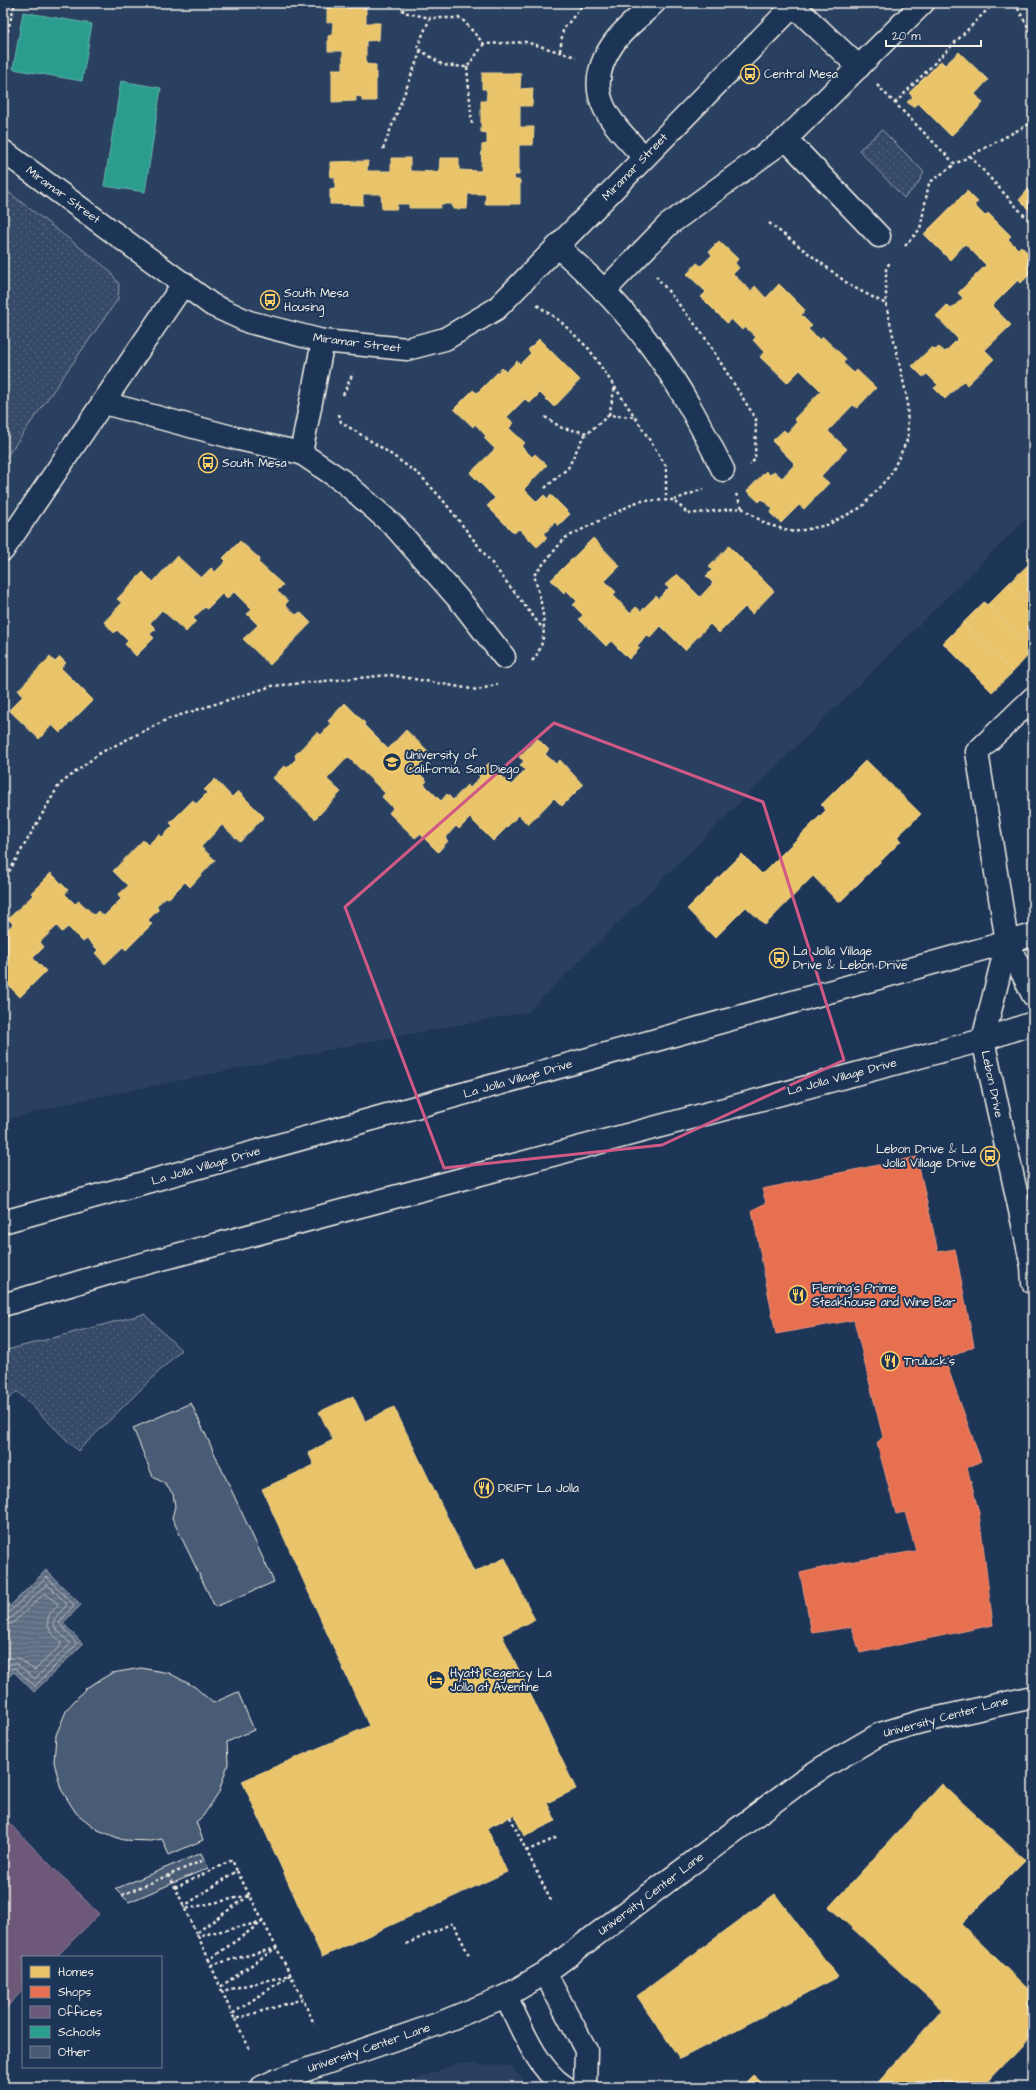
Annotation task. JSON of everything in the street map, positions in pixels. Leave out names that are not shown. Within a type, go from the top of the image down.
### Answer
[{"type":"street","points":[[644,158],[618,130],[605,110],[597,87],[601,66],[613,43],[654,3]]},
{"type":"street","points":[[604,291],[668,226],[786,139],[924,3]]},
{"type":"street","points":[[795,4],[859,67]]},
{"type":"street","name":"Miramar Street","points":[[3,151],[212,305],[249,322],[323,341],[407,349],[445,339],[496,309],[795,4]]},
{"type":"street","points":[[786,139],[878,236]]},
{"type":"street","points":[[558,247],[604,291],[653,348],[694,412],[723,470]]},
{"type":"street","points":[[3,550],[184,283]]},
{"type":"street","points":[[301,454],[323,341]]},
{"type":"street","points":[[104,403],[301,454],[344,482],[395,527],[462,603],[504,657]]},
{"type":"street","points":[[1033,698],[977,752],[1007,942],[1033,995]]},
{"type":"street","name":"La Jolla Village Drive","points":[[3,1222],[1033,935]]},
{"type":"street","name":"Lebon Drive","points":[[1007,942],[983,1040],[1032,1266],[1033,1283]]},
{"type":"street","name":"La Jolla Village Drive","points":[[3,1305],[114,1272],[983,1040],[1033,1023]]},
{"type":"street","name":"University Center Lane","points":[[262,2087],[277,2080],[438,2024],[506,1996],[545,1972],[803,1780],[824,1766],[880,1734],[920,1722],[1033,1696]]},
{"type":"street","points":[[545,1972],[586,2050],[585,2087]]},
{"type":"street","points":[[506,1996],[525,2036],[553,2080],[565,2087]]},
{"type":"path","points":[[3,49],[15,3]]},
{"type":"path","points":[[402,3],[403,12],[430,18],[460,18],[484,44]]},
{"type":"path","points":[[560,50],[563,30],[584,3]]},
{"type":"path","points":[[895,103],[994,3]]},
{"type":"path","points":[[1015,3],[1031,33],[1033,44]]},
{"type":"path","points":[[430,18],[417,48],[443,65],[467,67]]},
{"type":"path","points":[[484,44],[526,42],[560,50],[601,66]]},
{"type":"path","points":[[472,124],[467,67],[484,44]]},
{"type":"path","points":[[383,149],[420,50]]},
{"type":"path","points":[[859,67],[955,164]]},
{"type":"path","points":[[900,251],[920,229],[929,183],[955,164],[1033,122]]},
{"type":"path","points":[[970,156],[1033,225]]},
{"type":"path","points":[[769,223],[851,286],[886,304]]},
{"type":"path","points":[[530,664],[539,654],[544,619],[534,575],[565,538],[640,501],[674,500],[688,514],[742,508],[766,524],[794,532],[827,525],[862,507],[891,474],[908,438],[907,398],[886,304],[886,268],[896,257]]},
{"type":"path","points":[[535,304],[560,321],[589,349],[615,386],[666,466],[666,500]]},
{"type":"path","points":[[342,401],[354,370]]},
{"type":"path","points":[[545,488],[568,468],[583,437],[609,415],[615,386]]},
{"type":"path","points":[[340,408],[339,415],[341,422],[385,450],[426,482],[442,499],[543,630]]},
{"type":"path","points":[[609,415],[635,417]]},
{"type":"path","points":[[545,417],[562,428],[588,433]]},
{"type":"path","points":[[3,882],[59,785],[100,753],[168,719],[272,686],[390,675],[478,690],[501,684]]},
{"type":"path","points":[[510,1817],[551,1901]]},
{"type":"path","points":[[526,1851],[558,1837]]},
{"type":"path","points":[[122,1895],[204,1860]]},
{"type":"path","points":[[174,1888],[232,1860],[262,1922],[303,1999],[314,2024]]},
{"type":"path","points":[[184,1907],[237,1871]]},
{"type":"path","points":[[169,1875],[209,1960],[234,2019],[250,2050]]},
{"type":"path","points":[[184,1907],[250,1895]]},
{"type":"path","points":[[196,1933],[250,1895]]},
{"type":"path","points":[[198,1936],[262,1922]]},
{"type":"path","points":[[209,1960],[262,1922]]},
{"type":"path","points":[[406,1944],[453,1923],[469,1956]]},
{"type":"path","points":[[211,1965],[276,1948]]},
{"type":"path","points":[[220,1987],[276,1948]]},
{"type":"path","points":[[222,1991],[290,1975]]},
{"type":"path","points":[[232,2014],[290,1975]]},
{"type":"path","points":[[234,2019],[303,1999]]},
{"type":"highlighted area","points":[[554,723],[763,802],[844,1060],[662,1145],[444,1168],[345,907]]},
{"type":"shaded area","name":"University of California, San Diego","points":[[3,3],[1033,3],[1033,512],[528,1012],[367,1042],[69,1103],[3,1121]]},
{"type":"shaded area","points":[[882,130],[924,172],[917,185],[904,198],[859,150]]},
{"type":"shaded area","points":[[3,188],[109,270],[119,284],[118,299],[3,462]]},
{"type":"shaded area","points":[[144,1314],[181,1350],[78,1451],[17,1391],[3,1404],[3,1351]]},
{"type":"shaded area","points":[[458,2063],[511,2066],[529,2087],[397,2087]]},
{"type":"water","points":[[46,1570],[81,1605],[63,1623],[83,1644],[34,1692],[14,1672],[3,1682],[3,1613]]},
{"type":"building: Homes","points":[[327,3],[366,3],[366,23],[380,23],[379,40],[366,41],[366,64],[376,65],[376,101],[362,101],[362,97],[356,96],[356,101],[332,102],[332,69],[343,69],[343,51],[328,51],[328,36],[332,35],[333,22],[327,23]]},
{"type":"building: Homes","points":[[959,52],[988,80],[975,94],[983,103],[951,136],[918,103],[913,107],[907,102],[913,97],[909,93],[941,61],[945,65]]},
{"type":"building: Homes","points":[[482,73],[521,73],[520,89],[533,88],[532,106],[520,106],[520,127],[534,127],[533,145],[519,145],[519,175],[514,175],[515,180],[520,180],[520,204],[485,204],[486,194],[468,194],[467,209],[453,209],[452,204],[441,204],[440,208],[409,208],[409,204],[397,204],[397,209],[382,209],[381,194],[363,194],[363,205],[330,204],[330,189],[335,189],[335,177],[330,177],[330,162],[368,161],[367,171],[391,171],[391,158],[410,158],[410,171],[439,172],[440,158],[459,158],[459,170],[481,171],[482,145],[487,144],[487,133],[481,132],[481,101],[486,101],[487,93],[486,89],[482,89]]},
{"type":"building: Homes","points":[[1031,186],[1033,189],[1033,214],[1019,200]]},
{"type":"building: Homes","points":[[967,191],[978,202],[974,205],[985,216],[988,213],[1011,236],[1008,239],[1018,249],[1021,246],[1033,258],[1033,271],[1021,283],[1018,280],[992,306],[1011,325],[985,350],[994,359],[967,385],[964,381],[945,399],[934,388],[938,385],[927,374],[923,377],[912,366],[932,347],[935,350],[939,347],[945,352],[958,339],[936,316],[947,305],[951,309],[963,298],[958,293],[986,265],[965,244],[950,260],[924,234]]},
{"type":"building: Homes","points":[[719,241],[738,259],[735,263],[739,268],[733,274],[751,291],[755,286],[766,298],[779,284],[805,310],[801,315],[812,326],[808,329],[820,340],[823,337],[846,359],[843,363],[854,373],[857,370],[876,388],[857,408],[853,405],[828,431],[847,449],[821,476],[829,483],[804,509],[799,505],[781,523],[770,513],[773,509],[762,499],[759,502],[747,491],[766,471],[770,475],[774,471],[782,478],[795,464],[772,441],[784,430],[787,433],[797,422],[794,419],[821,391],[800,370],[787,383],[760,357],[764,352],[753,340],[756,337],[745,327],[742,330],[731,319],[727,323],[701,297],[706,292],[687,274],[697,263],[701,266],[712,255],[709,251]]},
{"type":"building: Homes","points":[[539,339],[580,380],[554,407],[540,393],[530,403],[525,399],[507,417],[514,423],[509,428],[525,443],[521,446],[532,457],[535,454],[547,465],[524,489],[537,502],[544,495],[548,499],[551,495],[570,514],[558,526],[555,522],[544,534],[547,538],[537,547],[519,529],[514,533],[487,506],[495,498],[470,473],[495,449],[484,438],[486,436],[475,424],[473,427],[454,409],[473,390],[477,393],[502,368],[506,372],[517,361],[520,364],[531,353],[528,350]]},
{"type":"building: Homes","points":[[593,538],[620,566],[605,581],[616,592],[613,595],[630,613],[636,607],[641,611],[656,596],[658,599],[669,588],[665,585],[677,574],[700,597],[713,583],[706,576],[712,570],[709,567],[729,546],[774,591],[752,614],[745,607],[719,633],[710,624],[685,650],[661,626],[650,638],[647,635],[637,646],[640,648],[629,659],[611,641],[606,646],[579,619],[583,615],[573,605],[577,601],[566,590],[564,593],[551,580]]},
{"type":"building: Homes","points":[[240,541],[260,559],[258,562],[283,585],[277,591],[288,601],[285,605],[296,615],[300,612],[311,623],[270,665],[243,639],[258,625],[247,614],[252,610],[234,592],[227,599],[222,594],[207,609],[205,607],[193,618],[196,621],[186,632],[162,610],[150,623],[156,629],[150,634],[154,638],[136,656],[125,644],[128,641],[117,630],[114,633],[104,622],[122,603],[117,599],[143,572],[153,582],[177,556],[201,578],[211,568],[215,572],[226,561],[223,558]]},
{"type":"building: Homes","points":[[1033,552],[1033,566],[1026,559]]},
{"type":"building: Homes","points":[[1030,563],[1033,566],[1033,610],[1008,584]]},
{"type":"building: Homes","points":[[1008,584],[1033,610],[1033,650],[987,605]]},
{"type":"building: Homes","points":[[984,602],[1033,650],[1013,672],[963,623]]},
{"type":"building: Homes","points":[[963,623],[1013,672],[992,692],[943,643]]},
{"type":"building: Homes","points":[[50,657],[55,662],[60,657],[66,663],[61,668],[93,700],[60,733],[52,725],[39,739],[9,710],[23,696],[18,690]]},
{"type":"building: Homes","points":[[345,703],[388,749],[406,730],[431,754],[416,770],[427,781],[424,784],[441,801],[447,794],[453,800],[467,785],[470,788],[480,777],[478,774],[489,763],[511,785],[525,770],[520,765],[524,761],[519,757],[537,738],[549,750],[545,754],[556,764],[560,760],[583,785],[562,806],[554,798],[528,825],[519,815],[493,841],[470,818],[459,829],[456,826],[445,838],[448,841],[438,852],[420,834],[415,838],[389,813],[393,808],[382,797],[385,793],[348,757],[327,779],[341,792],[315,819],[273,778],[283,767],[285,766],[287,768],[296,759],[295,755],[317,732],[321,735],[331,724],[328,721]]},
{"type":"building: Homes","points":[[866,760],[921,814],[897,837],[901,841],[839,903],[813,876],[765,925],[746,907],[715,938],[687,909],[742,854],[762,874],[826,810],[821,805]]},
{"type":"building: Homes","points":[[215,779],[232,797],[238,791],[264,817],[240,842],[222,825],[201,847],[215,860],[190,887],[185,882],[169,898],[166,897],[156,906],[159,909],[148,920],[152,924],[126,950],[123,947],[105,964],[95,953],[98,950],[87,939],[83,942],[68,927],[62,932],[57,926],[40,942],[44,947],[33,958],[46,971],[20,997],[3,980],[3,939],[6,936],[3,933],[13,924],[8,919],[33,895],[31,893],[51,873],[68,890],[65,894],[75,904],[79,901],[94,915],[98,911],[104,916],[121,899],[118,895],[128,886],[113,871],[143,840],[148,845],[159,834],[162,837],[173,826],[170,823],[193,800],[196,804],[207,793],[204,790]]},
{"type":"building: Homes","name":"Hyatt Regency La Jolla at Aventine","points":[[353,1396],[365,1421],[394,1407],[474,1572],[505,1558],[535,1620],[502,1635],[576,1789],[547,1803],[556,1821],[524,1836],[514,1815],[487,1828],[507,1872],[322,1957],[242,1781],[369,1726],[262,1489],[314,1465],[308,1452],[333,1440],[319,1412]]},
{"type":"building: Homes","points":[[942,1784],[1025,1860],[961,1924],[1033,1994],[1033,2034],[983,2087],[874,2087],[942,2010],[829,1907]]},
{"type":"building: Homes","points":[[775,1894],[838,1977],[680,2059],[637,1996]]},
{"type":"building: Homes","points":[[753,2075],[767,2087],[741,2087]]},
{"type":"building: Shops","points":[[917,1157],[938,1252],[955,1249],[974,1346],[945,1360],[981,1461],[967,1468],[979,1513],[993,1625],[860,1653],[852,1627],[812,1633],[800,1573],[843,1563],[916,1551],[905,1512],[896,1514],[877,1443],[883,1437],[854,1320],[776,1334],[752,1210],[766,1203],[762,1189]]},
{"type":"building: Offices","points":[[3,1817],[99,1914],[57,1956],[22,1956],[22,1991],[3,2011]]},
{"type":"building: Schools","points":[[23,12],[92,24],[82,81],[13,69]]},
{"type":"building: Schools","points":[[121,81],[161,88],[145,192],[104,186]]},
{"type":"building: Other","points":[[191,1403],[274,1582],[215,1607],[172,1518],[175,1506],[173,1494],[164,1483],[153,1477],[133,1428]]},
{"type":"building: Other","points":[[141,1668],[169,1673],[195,1687],[213,1703],[238,1692],[254,1730],[227,1742],[228,1764],[219,1792],[203,1816],[196,1822],[203,1840],[169,1855],[162,1839],[151,1841],[123,1840],[98,1830],[76,1813],[61,1789],[54,1762],[56,1735],[67,1709],[86,1688],[112,1673]]},
{"type":"building: Other","points":[[201,1853],[208,1868],[129,1902],[115,1889]]},
{"type":"place","name":"Central Mesa","points":[[750,74]]},
{"type":"place","name":"South Mesa Housing","points":[[270,300]]},
{"type":"place","name":"South Mesa","points":[[208,463]]},
{"type":"place","name":"University of California, San Diego","points":[[392,762]]},
{"type":"place","name":"La Jolla Village Drive & Lebon Drive","points":[[779,958]]},
{"type":"place","name":"Lebon Drive & La Jolla Village Drive","points":[[990,1156]]},
{"type":"place","name":"Fleming's Prime Steakhouse and Wine Bar","points":[[798,1295]]},
{"type":"place","name":"Truluck's","points":[[890,1361]]},
{"type":"place","name":"DRIFT La Jolla","points":[[484,1488]]},
{"type":"place","name":"Hyatt Regency La Jolla at Aventine","points":[[436,1680]]}]
